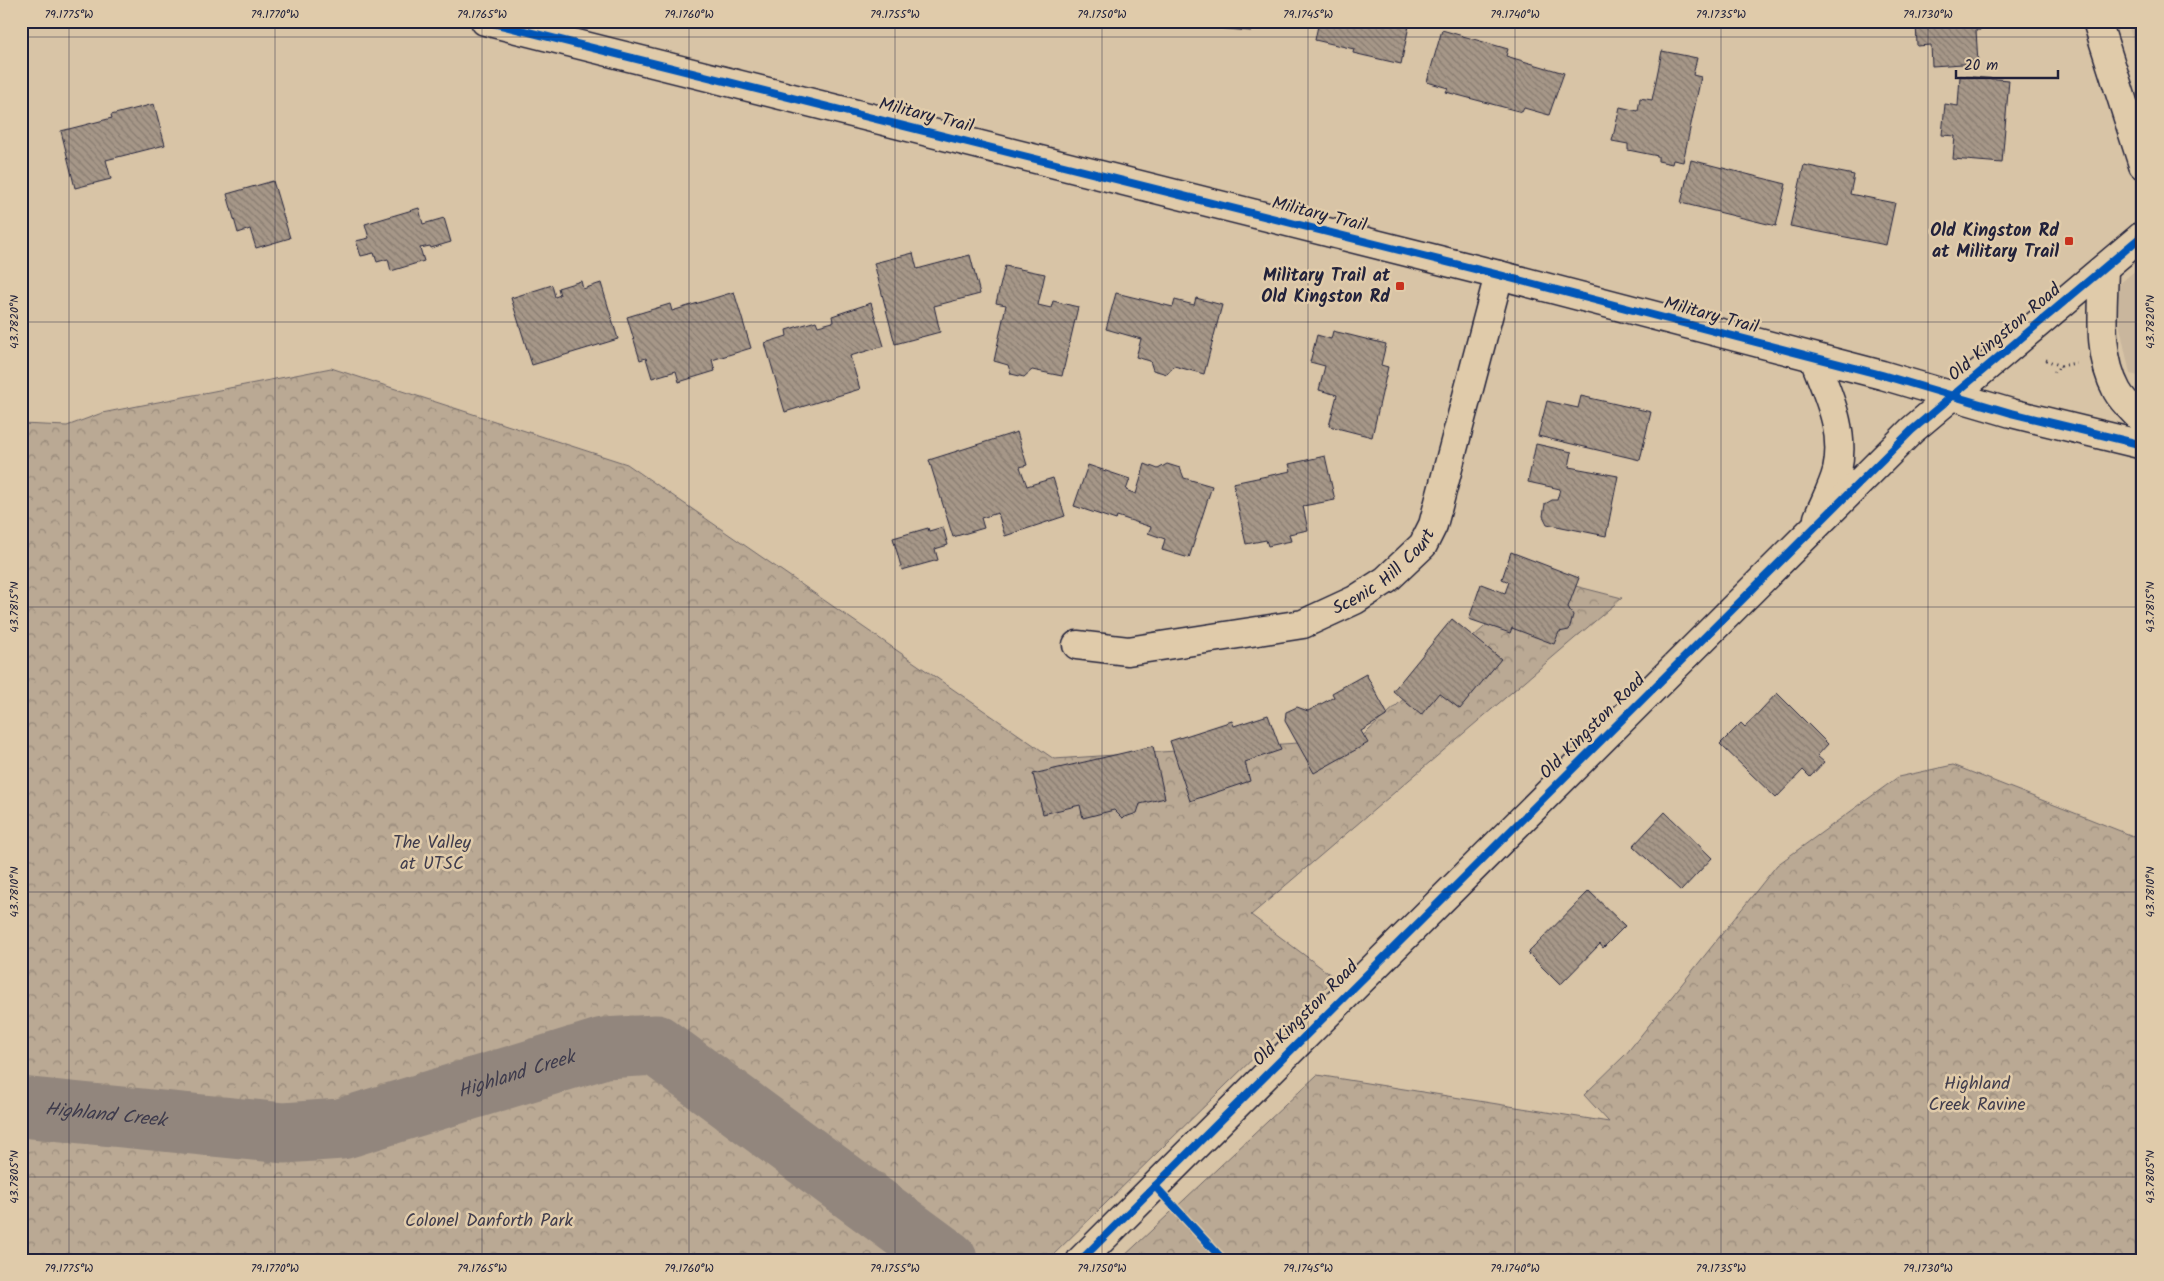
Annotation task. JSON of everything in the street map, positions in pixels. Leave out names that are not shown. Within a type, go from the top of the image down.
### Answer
[{"type":"street","name":"Military Trail","points":[[485,21],[1499,276],[2011,413],[2143,445]]},
{"type":"street","points":[[2097,21],[2143,165]]},
{"type":"street","name":"Old Kingston Road","points":[[1081,1260],[1912,430],[2143,235]]},
{"type":"street","points":[[2104,269],[2102,321],[2105,358],[2118,392],[2143,421]]},
{"type":"street","name":"Scenic Hill Court","points":[[1076,645],[1128,651],[1303,624],[1355,600],[1386,580],[1423,545],[1434,525],[1499,276]]},
{"type":"street","points":[[1814,359],[1833,408],[1839,431],[1837,470],[1814,529]]},
{"type":"path","points":[[2046,360],[2062,366],[2054,372]]},
{"type":"shaded area","points":[[2127,21],[2143,21],[2143,75]]},
{"type":"shaded area","points":[[2143,264],[2143,377],[2130,374],[2112,290]]},
{"type":"green space","name":"The Valley at UTSC","points":[[331,368],[627,464],[1054,759],[1359,739],[1540,577],[1622,598],[1251,915],[1335,978],[1048,1260],[21,1260],[21,424],[67,426],[102,413]]},
{"type":"green space","name":"Highland Creek Ravine","points":[[1953,765],[2143,840],[2143,1260],[1120,1260],[1317,1075],[1609,1122],[1584,1095],[1626,1054],[1777,865],[1898,777]]},
{"type":"building","points":[[1158,21],[1252,21],[1251,31],[1158,23]]},
{"type":"building","points":[[1319,21],[1410,21],[1401,64],[1353,53],[1354,49],[1315,40]]},
{"type":"building","points":[[1916,21],[1980,21],[1980,30],[1976,30],[1978,63],[1932,66],[1931,45],[1917,46]]},
{"type":"building","points":[[1442,30],[1508,49],[1506,56],[1564,73],[1549,115],[1524,108],[1522,112],[1446,92],[1448,88],[1427,82]]},
{"type":"building","points":[[1662,51],[1697,58],[1693,75],[1701,77],[1683,162],[1673,160],[1672,164],[1658,161],[1658,156],[1628,150],[1628,144],[1612,141],[1620,107],[1638,111],[1640,98],[1652,100]]},
{"type":"building","points":[[1960,76],[2009,80],[2002,163],[1953,159],[1955,136],[1942,135],[1945,104],[1958,106]]},
{"type":"building","points":[[154,104],[165,145],[106,160],[111,179],[75,188],[61,131],[112,118],[111,115]]},
{"type":"building","points":[[1691,160],[1786,184],[1776,226],[1681,203]]},
{"type":"building","points":[[1804,165],[1854,175],[1850,194],[1895,203],[1886,245],[1790,226]]},
{"type":"building","points":[[273,181],[290,238],[256,248],[250,229],[238,233],[227,194]]},
{"type":"building","points":[[419,208],[423,224],[444,218],[451,242],[431,248],[430,246],[420,248],[424,261],[391,271],[388,259],[377,262],[374,253],[361,256],[356,241],[369,238],[365,224]]},
{"type":"building","points":[[913,253],[917,269],[970,255],[980,294],[934,306],[940,332],[895,344],[874,263]]},
{"type":"building","points":[[1005,266],[1045,274],[1038,305],[1051,308],[1053,301],[1078,307],[1062,376],[1032,370],[1024,377],[1011,374],[1008,365],[994,361],[1006,305],[996,303]]},
{"type":"building","points":[[581,281],[583,289],[601,283],[618,339],[532,365],[511,298],[552,285],[555,297],[560,295],[558,288]]},
{"type":"building","points":[[734,292],[751,348],[712,360],[715,371],[679,382],[676,371],[652,378],[646,358],[640,360],[627,317],[670,304],[672,311]]},
{"type":"building","points":[[1116,293],[1173,307],[1175,300],[1194,305],[1196,298],[1222,305],[1204,374],[1174,366],[1167,374],[1153,370],[1150,361],[1136,357],[1141,339],[1106,329]]},
{"type":"building","points":[[871,303],[884,346],[850,356],[860,389],[785,412],[765,343],[787,336],[786,330],[816,321],[818,326],[833,322],[832,316]]},
{"type":"building","points":[[1333,331],[1386,344],[1381,365],[1388,367],[1372,437],[1329,426],[1337,395],[1319,390],[1325,366],[1310,362],[1317,335],[1331,339]]},
{"type":"building","points":[[1581,396],[1651,412],[1640,460],[1538,436],[1547,401],[1578,408]]},
{"type":"building","points":[[1017,432],[1027,465],[1020,467],[1027,486],[1053,478],[1065,516],[1005,536],[998,513],[981,518],[984,528],[953,537],[929,460]]},
{"type":"building","points":[[1536,444],[1572,452],[1569,467],[1618,476],[1606,536],[1547,524],[1543,516],[1545,504],[1552,500],[1557,500],[1560,489],[1528,482]]},
{"type":"building","points":[[1325,456],[1335,500],[1303,506],[1308,530],[1289,534],[1291,541],[1268,546],[1266,540],[1246,544],[1233,483],[1291,471],[1289,464]]},
{"type":"building","points":[[1145,464],[1158,469],[1167,464],[1180,468],[1184,478],[1212,486],[1189,558],[1162,550],[1165,539],[1148,533],[1151,527],[1117,516],[1116,520],[1074,506],[1088,465],[1130,479],[1126,490],[1136,494]]},
{"type":"building","points":[[943,527],[948,545],[935,549],[938,560],[902,570],[893,538],[928,528],[929,531]]},
{"type":"building","points":[[1511,552],[1579,578],[1568,607],[1573,615],[1569,630],[1559,632],[1554,644],[1512,628],[1510,633],[1469,619],[1481,584],[1505,593],[1509,582],[1502,579]]},
{"type":"building","points":[[1452,619],[1501,659],[1460,709],[1439,693],[1421,715],[1393,691]]},
{"type":"building","points":[[1366,674],[1388,715],[1361,731],[1368,743],[1314,773],[1285,721],[1286,712],[1297,707],[1308,711],[1334,697],[1332,693]]},
{"type":"building","points":[[1777,693],[1828,744],[1817,756],[1824,762],[1810,777],[1803,770],[1776,798],[1720,744],[1741,723],[1745,727]]},
{"type":"building","points":[[1268,715],[1281,750],[1245,762],[1250,781],[1190,801],[1170,741],[1232,721],[1234,726]]},
{"type":"building","points":[[1153,746],[1165,798],[1140,804],[1137,813],[1122,818],[1114,810],[1083,818],[1080,805],[1043,814],[1033,774]]},
{"type":"building","points":[[1665,812],[1712,858],[1681,891],[1633,846]]},
{"type":"building","points":[[1589,891],[1625,926],[1603,948],[1600,944],[1560,985],[1528,953]]},
{"type":"waterway","name":"Highland Creek","points":[[21,1107],[284,1133],[341,1129],[604,1048],[656,1045],[947,1260]]},
{"type":"cycle path","points":[[485,21],[1499,275],[1882,375],[2011,413],[2143,445]]},
{"type":"cycle path","points":[[1081,1260],[1912,430],[2143,235]]},
{"type":"cycle path","points":[[1155,1186],[1223,1260]]},
{"type":"place","name":"Old Kingston Rd at Military Trail","points":[[2069,241]]},
{"type":"place","name":"Military Trail at Old Kingston Rd","points":[[1400,286]]},
{"type":"park label","name":"Colonel Danforth Park","points":[[489,1221]]}]
